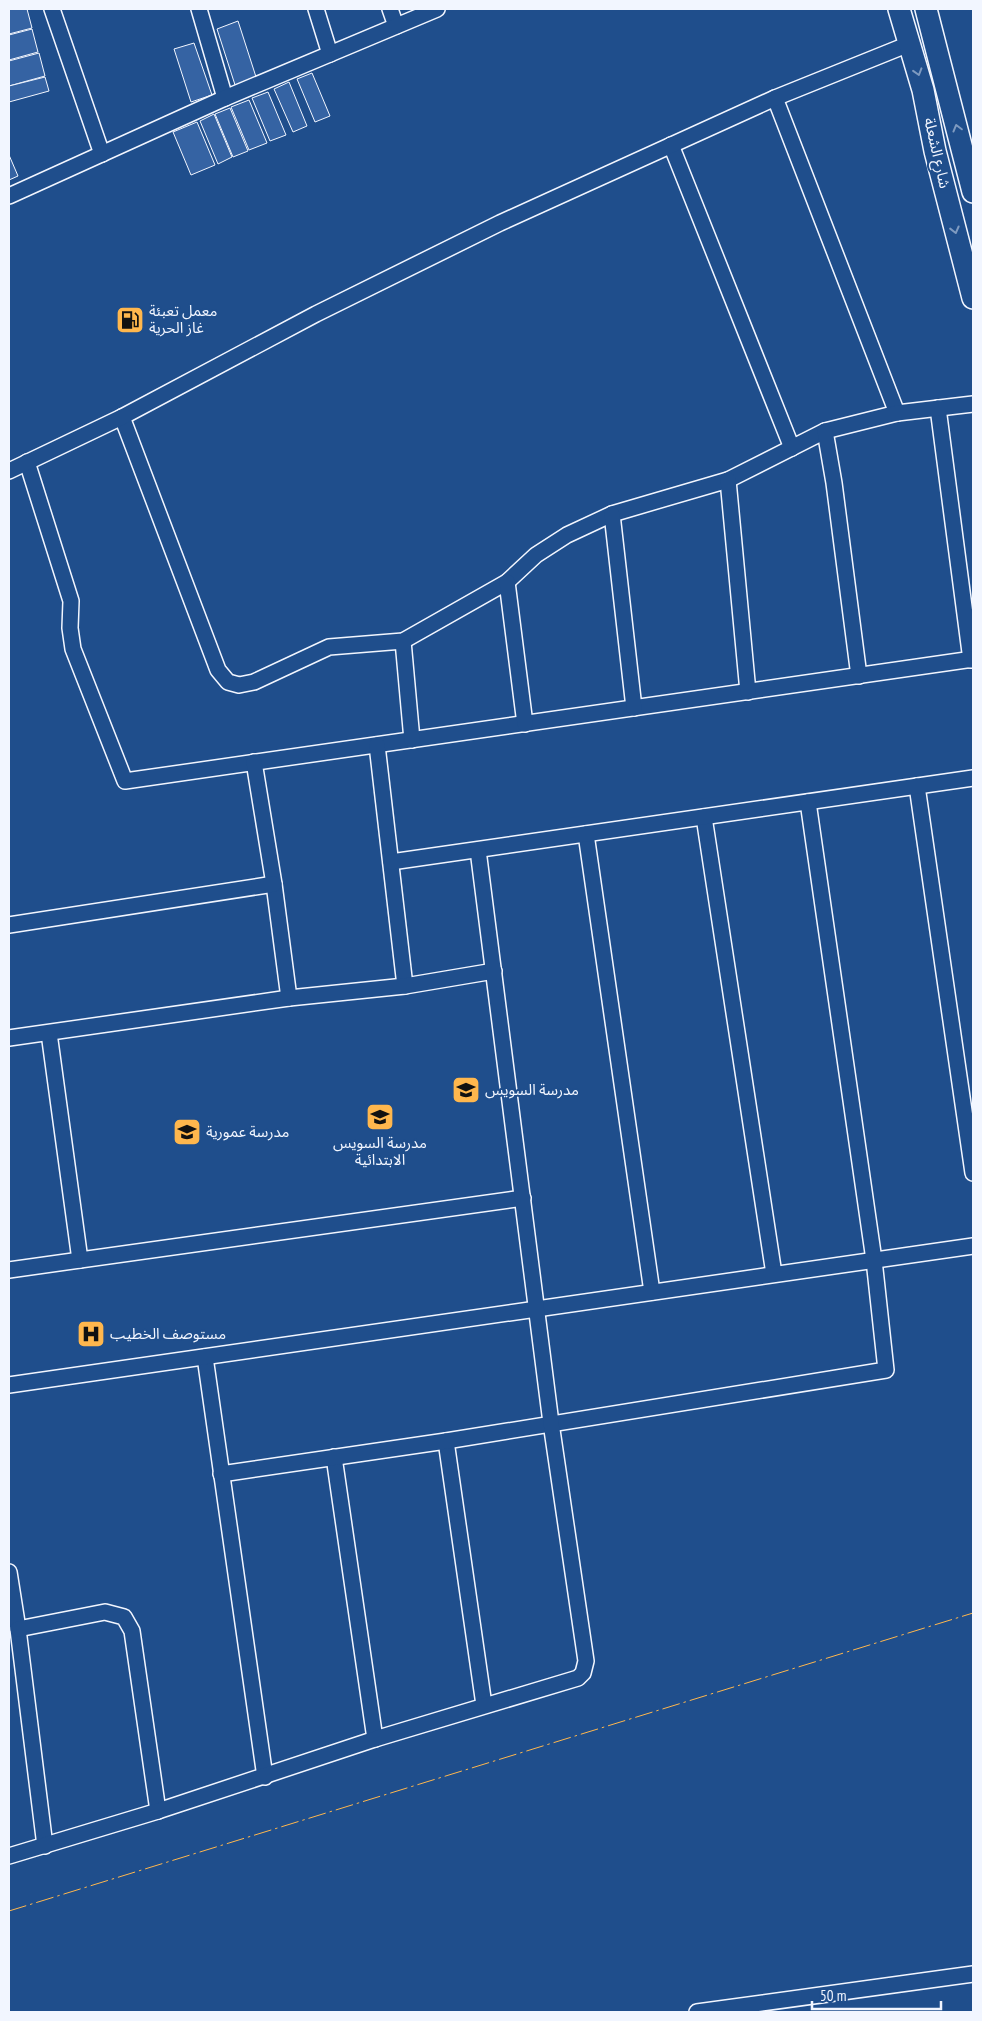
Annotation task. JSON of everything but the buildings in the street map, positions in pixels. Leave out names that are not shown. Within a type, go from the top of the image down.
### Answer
[{"type":"main road","name":"شارع الشعلة","points":[[899,9],[923,90],[938,162],[973,298]]},
{"type":"main road","name":"شارع الشعلة","points":[[926,9],[968,154],[972,185]]},
{"type":"main road","points":[[938,162],[968,154]]},
{"type":"main road","points":[[945,189],[972,185]]},
{"type":"street","points":[[52,9],[102,154]]},
{"type":"street","points":[[199,9],[225,98]]},
{"type":"street","points":[[316,9],[330,54]]},
{"type":"street","points":[[390,9],[396,26]]},
{"type":"street","points":[[9,196],[225,98],[436,9]]},
{"type":"street","points":[[9,470],[122,417],[404,268],[775,98],[909,44]]},
{"type":"street","points":[[775,98],[898,413]]},
{"type":"street","points":[[671,145],[792,448]]},
{"type":"street","points":[[122,417],[218,670],[228,682],[239,685],[254,682],[329,647],[403,641],[507,582],[536,555],[567,535],[612,514],[728,480],[825,431],[898,413],[973,404]]},
{"type":"street","points":[[27,462],[70,601],[73,649],[125,781],[972,660],[938,408]]},
{"type":"street","points":[[825,431],[834,483],[859,676]]},
{"type":"street","points":[[728,480],[748,692]]},
{"type":"street","points":[[612,514],[634,708]]},
{"type":"street","points":[[507,582],[525,724]]},
{"type":"street","points":[[403,641],[412,740]]},
{"type":"street","points":[[377,745],[405,986]]},
{"type":"street","points":[[254,762],[290,998]]},
{"type":"street","points":[[391,862],[973,778]]},
{"type":"street","points":[[917,786],[973,1173]]},
{"type":"street","points":[[221,1474],[886,1370],[874,1260],[808,802]]},
{"type":"street","points":[[704,817],[774,1274]]},
{"type":"street","points":[[586,834],[652,1292]]},
{"type":"street","points":[[9,1856],[158,1811],[484,1705],[578,1678],[583,1672],[586,1661],[551,1423],[478,850]]},
{"type":"street","points":[[9,926],[274,884]]},
{"type":"street","points":[[9,1038],[290,998],[405,986],[494,971]]},
{"type":"street","points":[[49,1033],[80,1260]]},
{"type":"street","points":[[9,1270],[523,1198]]},
{"type":"street","points":[[9,1385],[973,1246]]},
{"type":"street","points":[[205,1357],[265,1776]]},
{"type":"street","points":[[446,1440],[484,1705]]},
{"type":"street","points":[[334,1457],[375,1740]]},
{"type":"street","points":[[9,1572],[18,1628],[45,1846]]},
{"type":"street","points":[[18,1628],[105,1612],[124,1617],[132,1631],[158,1811]]},
{"type":"street","points":[[698,2012],[973,1974]]},
{"type":"power","points":[[9,1911],[973,1613]]},
{"type":"place","name":"معمل تعبئة غاز الحرية","points":[[130,320]]},
{"type":"place","name":"مدرسة السويس","points":[[466,1090]]},
{"type":"place","name":"مدرسة السويس الابتدائية","points":[[380,1117]]},
{"type":"place","name":"مدرسة عمورية","points":[[187,1132]]},
{"type":"place","name":"مستوصف الخطيب","points":[[91,1334]]}]
